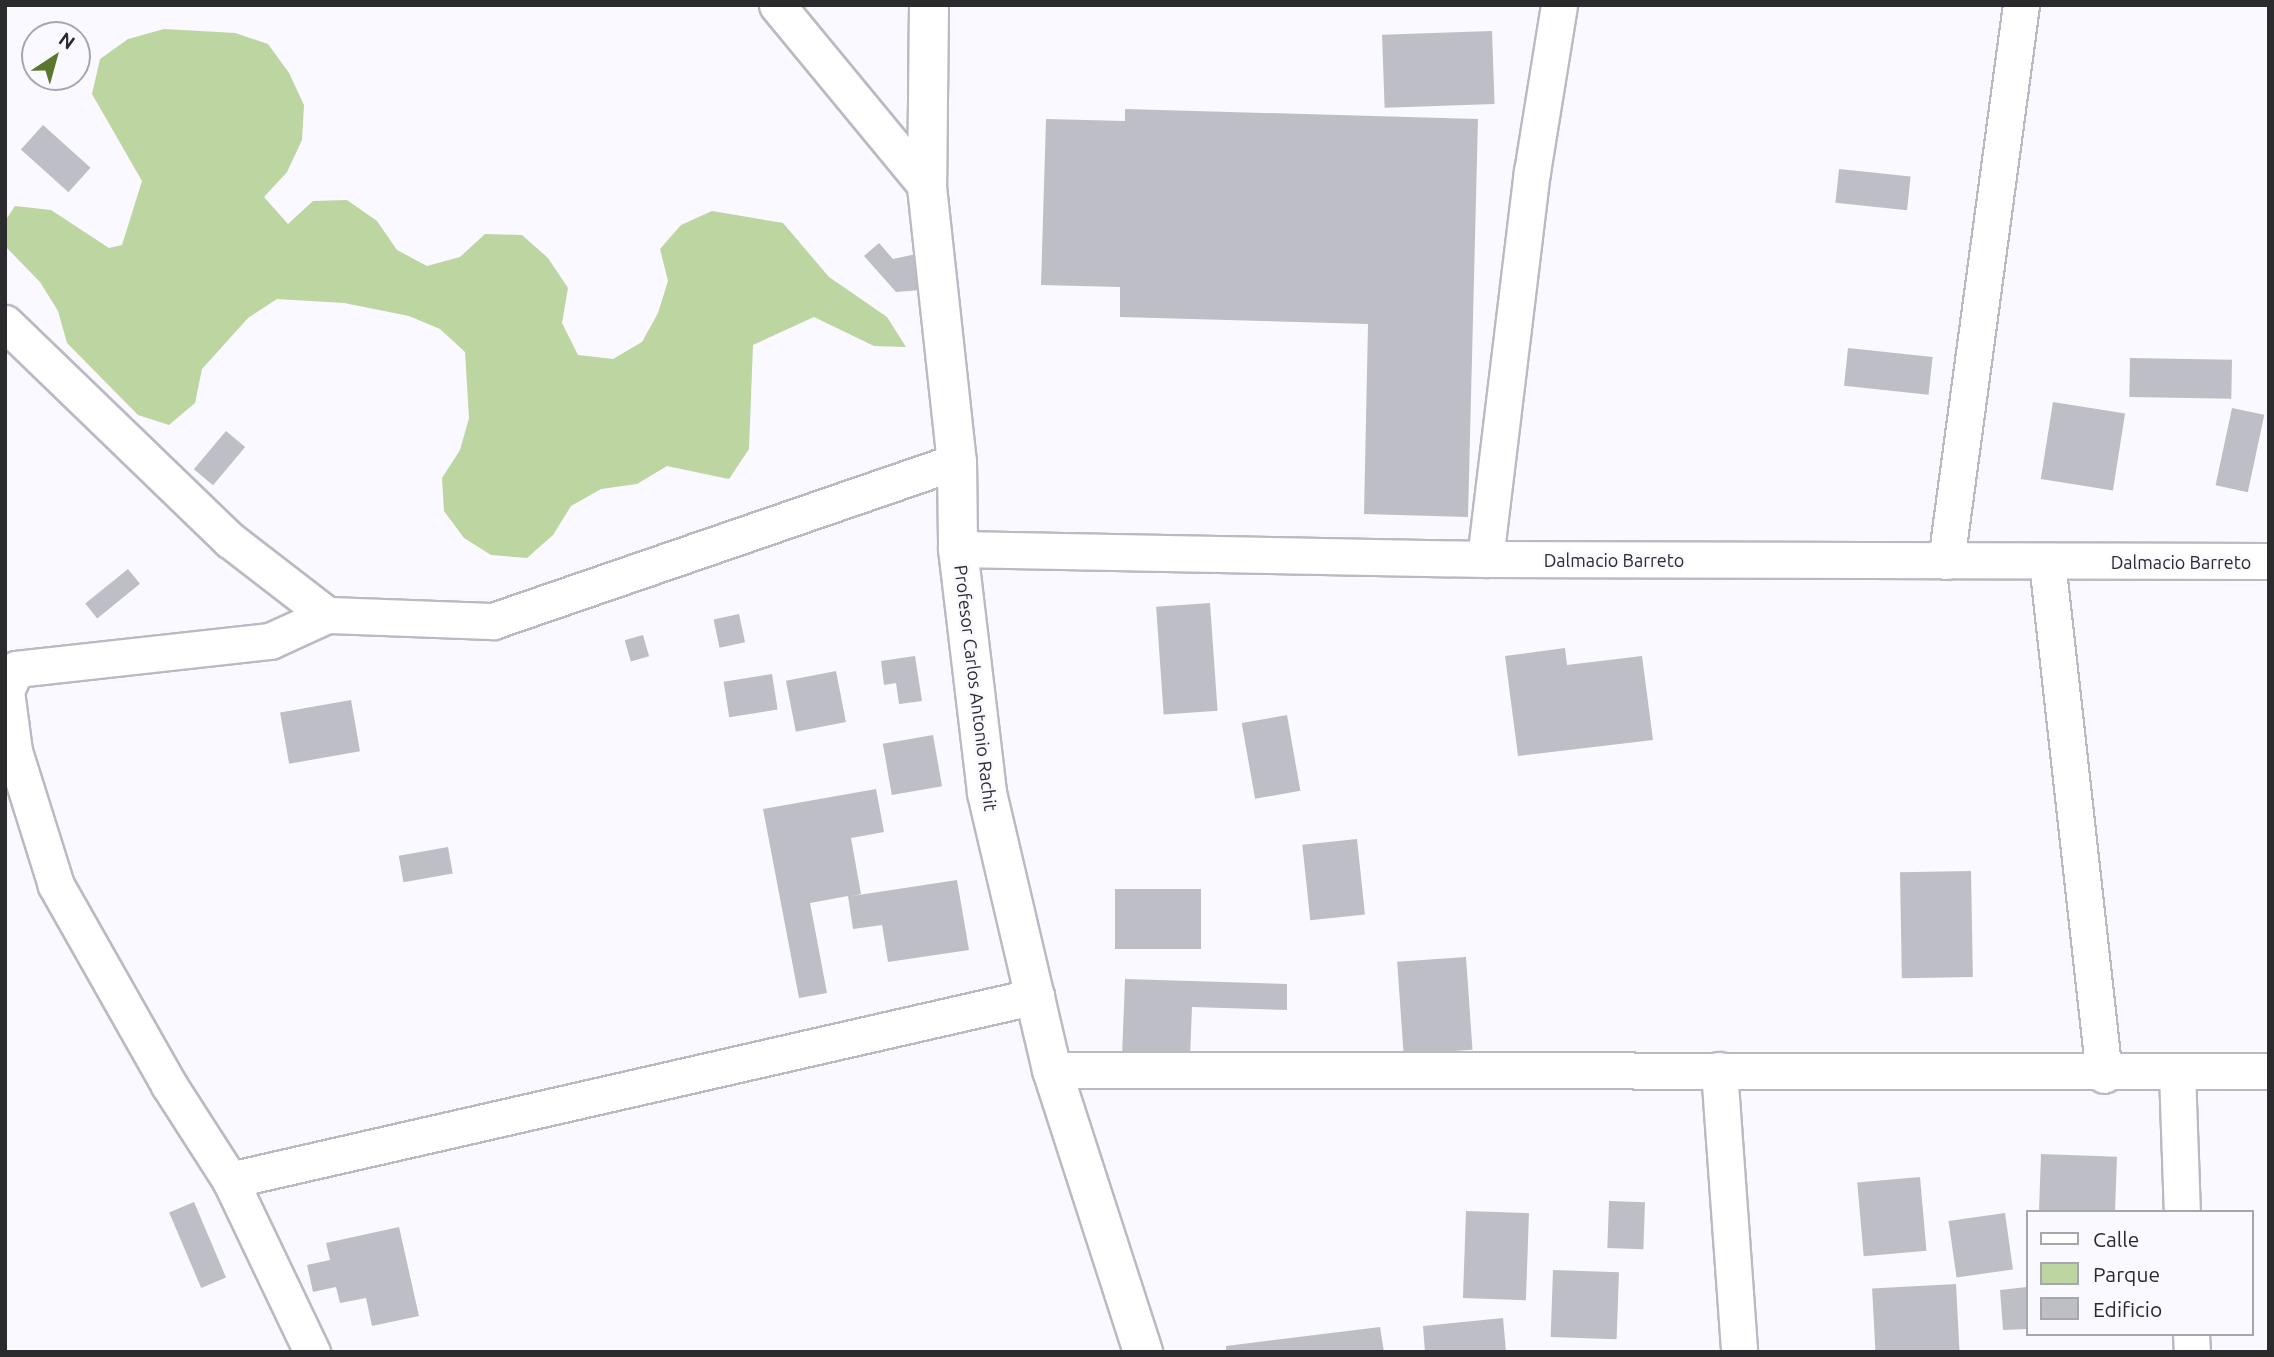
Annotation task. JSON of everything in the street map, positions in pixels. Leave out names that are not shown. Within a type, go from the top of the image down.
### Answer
[{"type":"main road","name":"Profesor Carlos Antonio Rachit","points":[[929,5],[928,187],[957,461],[958,549],[987,793],[1052,1070],[1143,1352]]},
{"type":"street","points":[[777,5],[928,187]]},
{"type":"street","points":[[1485,559],[1532,172],[1559,5]]},
{"type":"street","points":[[1946,561],[2021,5]]},
{"type":"street","points":[[10,337],[230,540],[327,615]]},
{"type":"street","points":[[312,1352],[230,1180],[169,1086],[56,885],[14,751],[6,691],[16,669],[270,641],[327,615],[493,621],[957,461]]},
{"type":"street","name":"Dalmacio Barreto","points":[[958,549],[1485,559],[2269,561]]},
{"type":"street","points":[[2047,562],[2104,1074]]},
{"type":"street","points":[[230,1180],[1036,996]]},
{"type":"street","points":[[1052,1070],[1719,1070],[2104,1074],[2269,1071]]},
{"type":"street","points":[[1719,1070],[1739,1352]]},
{"type":"street","points":[[2176,1072],[2182,1210]]},
{"type":"green space","points":[[164,29],[235,33],[268,44],[289,73],[304,105],[302,140],[287,172],[264,197],[288,224],[313,201],[347,200],[377,221],[397,250],[427,266],[460,257],[485,234],[522,235],[548,258],[568,288],[562,323],[578,355],[613,359],[642,342],[658,313],[668,281],[660,249],[681,225],[712,211],[783,223],[829,277],[887,317],[906,347],[874,346],[814,317],[753,345],[749,449],[729,479],[667,466],[637,484],[601,489],[571,506],[553,535],[527,558],[491,555],[464,538],[444,511],[442,478],[460,450],[469,418],[465,352],[440,329],[409,316],[344,303],[277,299],[248,318],[202,369],[195,403],[169,425],[138,415],[67,343],[58,311],[40,282],[5,246],[5,221],[15,206],[51,210],[109,248],[122,245],[142,181],[92,94],[100,59],[128,39]]},
{"type":"building","points":[[1492,31],[1495,104],[1385,108],[1382,35]]},
{"type":"building","points":[[1125,109],[1478,119],[1468,517],[1364,514],[1368,324],[1120,317],[1120,287],[1041,285],[1046,119],[1125,121]]},
{"type":"building","points":[[43,125],[91,168],[68,192],[21,150]]},
{"type":"building","points":[[1839,169],[1911,177],[1907,210],[1835,203]]},
{"type":"building","points":[[879,243],[893,259],[916,254],[920,290],[896,292],[864,256]]},
{"type":"building","points":[[1848,348],[1933,357],[1929,395],[1844,386]]},
{"type":"building","points":[[2130,358],[2232,360],[2231,399],[2129,397]]},
{"type":"building","points":[[2053,402],[2125,413],[2113,490],[2041,479]]},
{"type":"building","points":[[2232,408],[2264,415],[2248,492],[2216,485]]},
{"type":"building","points":[[226,431],[245,447],[213,485],[194,469]]},
{"type":"building","points":[[128,569],[140,584],[97,618],[85,604]]},
{"type":"building","points":[[1210,603],[1218,711],[1164,715],[1156,607]]},
{"type":"building","points":[[739,614],[745,642],[720,648],[714,619]]},
{"type":"building","points":[[643,635],[649,656],[631,661],[625,640]]},
{"type":"building","points":[[1565,648],[1567,665],[1642,656],[1653,740],[1518,756],[1505,656]]},
{"type":"building","points":[[915,656],[922,701],[899,704],[896,683],[884,685],[881,661]]},
{"type":"building","points":[[836,671],[846,722],[796,732],[786,681]]},
{"type":"building","points":[[772,674],[778,710],[729,717],[724,682]]},
{"type":"building","points":[[351,700],[360,751],[289,764],[280,713]]},
{"type":"building","points":[[1287,715],[1300,791],[1255,799],[1242,723]]},
{"type":"building","points":[[933,735],[942,786],[892,795],[883,744]]},
{"type":"building","points":[[876,789],[884,832],[851,838],[861,894],[852,896],[957,880],[969,950],[888,962],[882,925],[853,929],[848,896],[810,903],[827,993],[799,998],[763,809]]},
{"type":"building","points":[[1357,839],[1365,915],[1310,920],[1302,845]]},
{"type":"building","points":[[448,847],[453,874],[403,882],[399,856]]},
{"type":"building","points":[[1971,871],[1973,977],[1902,978],[1900,872]]},
{"type":"building","points":[[1115,889],[1201,889],[1201,949],[1115,949]]},
{"type":"building","points":[[1466,957],[1472,1050],[1404,1055],[1397,962]]},
{"type":"building","points":[[1125,979],[1287,984],[1287,1010],[1192,1007],[1190,1058],[1122,1057]]},
{"type":"building","points":[[2041,1154],[2117,1157],[2115,1210],[2039,1210]]},
{"type":"building","points":[[1920,1177],[1926,1251],[1864,1256],[1857,1182]]},
{"type":"building","points":[[1609,1201],[1645,1202],[1643,1249],[1607,1248]]},
{"type":"building","points":[[194,1202],[226,1277],[201,1288],[169,1213]]},
{"type":"building","points":[[1466,1211],[1529,1213],[1526,1300],[1463,1298]]},
{"type":"building","points":[[2005,1213],[2013,1269],[1956,1277],[1949,1221]]},
{"type":"building","points":[[399,1227],[419,1316],[372,1326],[366,1298],[340,1303],[336,1287],[313,1292],[307,1265],[330,1260],[326,1243]]},
{"type":"building","points":[[1553,1270],[1619,1272],[1617,1339],[1551,1337]]},
{"type":"building","points":[[1956,1284],[1960,1352],[1875,1352],[1872,1288]]},
{"type":"building","points":[[2025,1287],[2025,1329],[2003,1330],[2000,1290]]},
{"type":"building","points":[[1503,1318],[1506,1352],[1425,1352],[1423,1326]]},
{"type":"building","points":[[1380,1327],[1384,1352],[1226,1352],[1226,1346]]}]
